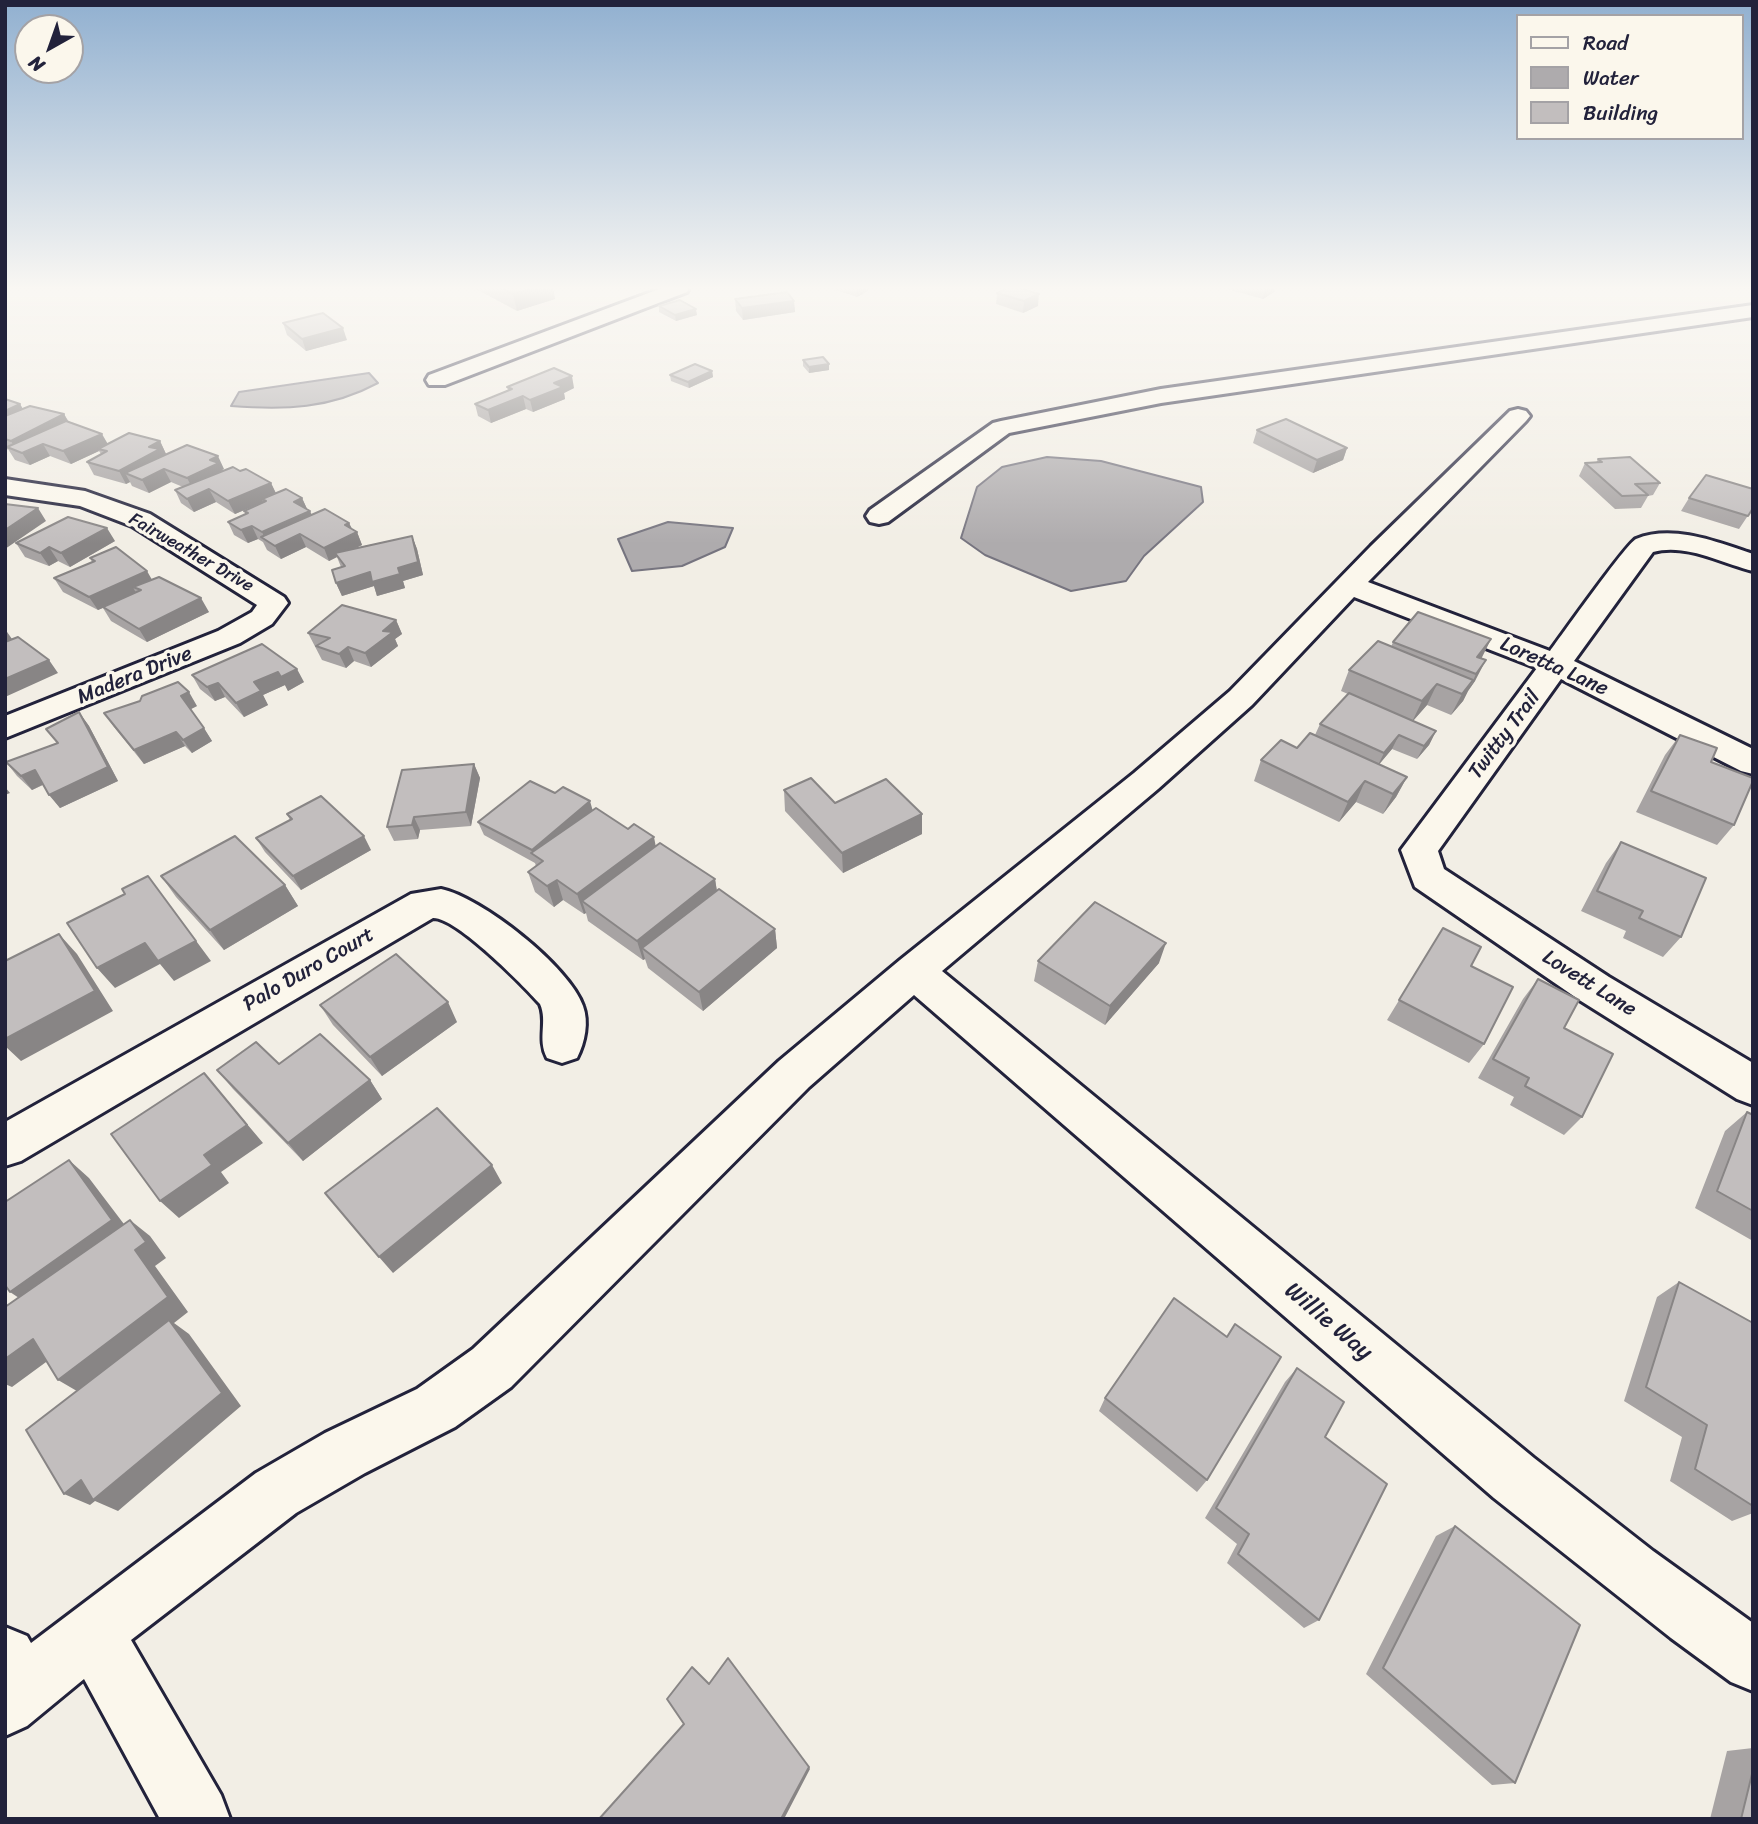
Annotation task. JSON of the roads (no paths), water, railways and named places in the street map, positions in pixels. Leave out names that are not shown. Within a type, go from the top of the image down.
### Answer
[{"type":"street","points":[[437,380],[455,373]]},
{"type":"street","points":[[879,516],[1002,428],[1161,396],[1320,373]]},
{"type":"street","points":[[11,1684],[92,1632],[276,1493],[345,1453],[436,1408],[492,1368],[794,1074],[914,971],[1076,840],[1232,706],[1518,416]]},
{"type":"street","name":"Fairweather Drive","points":[[5,487],[85,499],[141,520],[274,603],[262,618]]},
{"type":"street","name":"Twitty Trail","points":[[1428,877],[1419,850],[1643,546],[1666,540],[1712,549],[1753,564]]},
{"type":"street","name":"Loretta Lane","points":[[1349,585],[1558,664],[1753,763]]},
{"type":"street","name":"Madera Drive","points":[[5,728],[229,637],[262,618]]},
{"type":"street","name":"Lovett Lane","points":[[1428,877],[1583,981],[1753,1086]]},
{"type":"street","name":"Palo Duro Court","points":[[5,1146],[425,904],[439,902],[463,913],[551,986],[562,1003],[565,1020],[562,1045]]},
{"type":"street","name":"Willie Way","points":[[914,971],[1447,1424],[1695,1619],[1753,1660]]},
{"type":"street","points":[[92,1632],[197,1819]]},
{"type":"water","points":[[368,373],[378,383],[342,398],[307,406],[231,406],[239,392]]},
{"type":"water","points":[[1047,457],[1101,461],[1201,487],[1203,502],[1144,556],[1126,581],[1071,591],[985,555],[961,538],[977,487],[1002,467]]},
{"type":"water","points":[[668,522],[733,528],[725,547],[682,566],[632,571],[618,539]]}]
